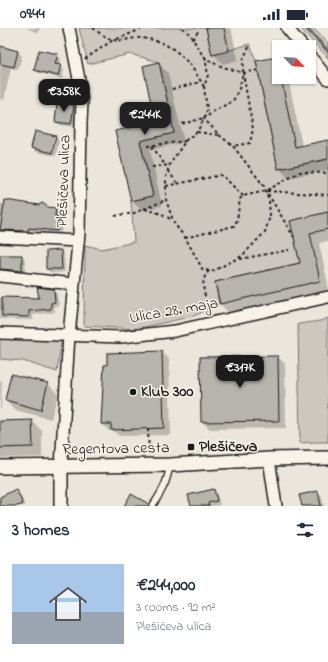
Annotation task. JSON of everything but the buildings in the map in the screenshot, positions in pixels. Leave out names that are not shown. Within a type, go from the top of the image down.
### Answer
[{"type":"street","name":"Plešičeva ulica","points":[[60,467],[73,284],[78,241],[82,102],[69,28]]},
{"type":"street","points":[[287,28],[297,40]]},
{"type":"street","points":[[316,64],[328,79]]},
{"type":"street","name":"Plešičeva ulica","points":[[0,237],[78,241]]},
{"type":"street","points":[[0,276],[73,284]]},
{"type":"street","name":"Ulica 28. maja","points":[[0,333],[121,336],[175,331],[328,297]]},
{"type":"street","name":"Regentova cesta","points":[[0,467],[170,465],[269,459],[328,458]]},
{"type":"street","points":[[269,459],[276,506]]},
{"type":"street","points":[[60,467],[61,506]]},
{"type":"lane","points":[[153,505],[165,487],[170,465]]},
{"type":"path","points":[[93,28],[113,40],[140,37],[155,40],[181,54],[190,64],[204,87],[207,110],[204,119],[197,132],[186,142],[170,165],[166,177],[166,200],[173,220],[203,270],[213,270],[242,256],[265,232],[270,216],[269,201],[264,186],[233,146],[219,135],[204,119]]},
{"type":"path","points":[[85,59],[113,40],[144,28]]},
{"type":"path","points":[[182,28],[187,31],[205,58],[208,75],[204,87]]},
{"type":"path","points":[[193,39],[199,30]]},
{"type":"path","points":[[233,146],[250,143],[253,129],[243,73],[243,60],[250,44]]},
{"type":"path","points":[[205,58],[223,67],[243,73],[258,70]]},
{"type":"path","points":[[182,124],[204,119],[214,111],[233,101],[243,73]]},
{"type":"path","points":[[172,89],[201,82]]},
{"type":"path","points":[[197,132],[219,135]]},
{"type":"path","points":[[147,146],[186,142]]},
{"type":"path","points":[[152,146],[166,165]]},
{"type":"path","points":[[152,167],[170,165]]},
{"type":"path","points":[[168,171],[178,184]]},
{"type":"path","points":[[266,191],[300,172],[328,172]]},
{"type":"path","points":[[166,186],[222,175],[243,196]]},
{"type":"path","points":[[266,191],[294,237]]},
{"type":"path","points":[[185,238],[234,226],[237,220],[240,198],[243,196],[266,191],[328,195]]},
{"type":"path","points":[[115,216],[134,213],[166,200]]},
{"type":"path","points":[[144,209],[162,214],[173,220]]},
{"type":"path","points":[[237,259],[289,250]]},
{"type":"path","points":[[205,316],[207,308],[203,281],[205,274],[210,270]]},
{"type":"path","points":[[148,429],[149,456]]},
{"type":"shaded area","points":[[79,28],[206,28],[212,55],[250,44],[256,61],[278,169],[328,159],[328,212],[291,221],[300,263],[215,282],[219,304],[194,316],[136,329],[84,326],[85,245],[102,249],[134,242],[131,201],[153,196],[140,141],[174,133],[159,62],[130,54],[88,64]]},
{"type":"shaded area","points":[[300,28],[313,28],[328,43],[328,58],[316,45],[316,40],[311,40]]},
{"type":"shaded area","points":[[328,318],[328,442],[300,443],[298,324],[320,321]]},
{"type":"shaded area","points":[[0,336],[62,338],[57,372],[23,361],[0,359]]},
{"type":"waterway","points":[[306,28],[328,51]]},
{"type":"place","name":"Klub 300","points":[[133,392]]},
{"type":"place","name":"Plešičeva","points":[[191,447]]}]
